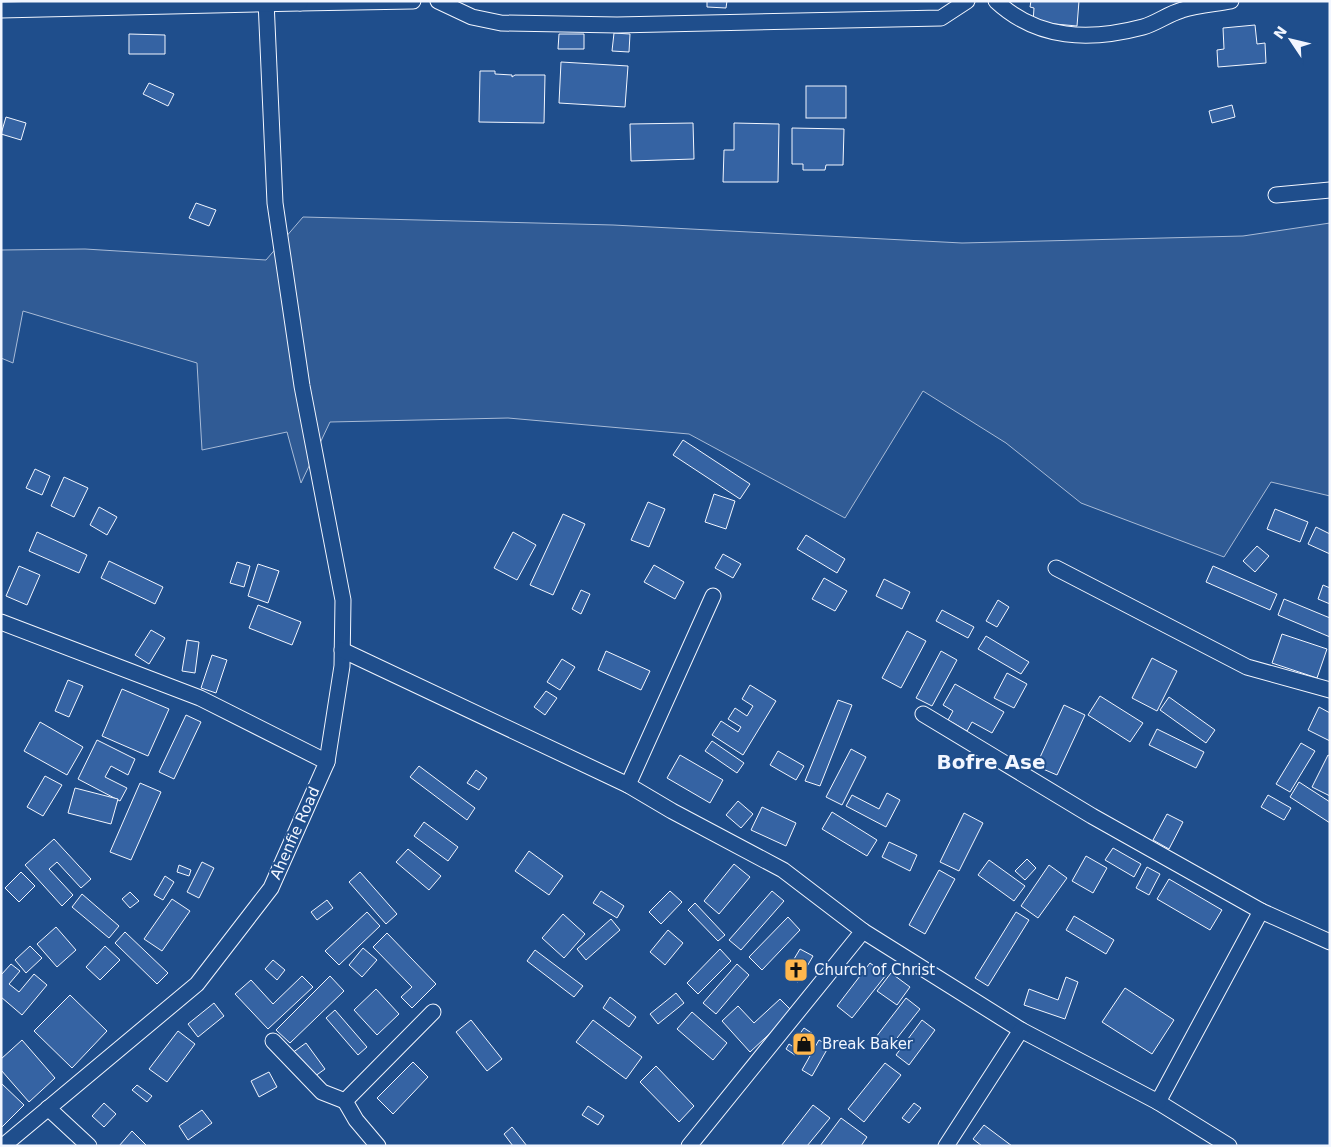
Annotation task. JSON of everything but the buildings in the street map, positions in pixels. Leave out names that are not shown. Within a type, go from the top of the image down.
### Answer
[{"type":"street","points":[[1,10],[412,1]]},
{"type":"street","points":[[438,1],[472,17],[501,23],[617,25],[941,18],[967,1]]},
{"type":"street","points":[[996,1],[1012,16],[1036,28],[1068,34],[1097,36],[1145,27],[1181,10],[1231,1]]},
{"type":"street","name":"Ahenfie Road","points":[[3,1146],[197,984],[271,888],[327,762],[342,666],[343,600],[302,386],[275,203],[266,3]]},
{"type":"street","points":[[1276,195],[1330,190]]},
{"type":"street","points":[[1056,568],[1247,667],[1330,690]]},
{"type":"street","points":[[628,785],[713,596]]},
{"type":"street","points":[[1,622],[200,698],[327,762]]},
{"type":"street","points":[[342,650],[628,785],[672,811],[782,870],[863,931],[1021,1030],[1158,1102],[1229,1146]]},
{"type":"street","points":[[923,714],[1092,816],[1261,911],[1330,942]]},
{"type":"street","points":[[1158,1102],[1261,911]]},
{"type":"street","points":[[688,1146],[863,931]]},
{"type":"street","points":[[345,1101],[433,1012]]},
{"type":"street","points":[[946,1146],[1021,1030]]},
{"type":"street","points":[[273,1041],[322,1092],[345,1101],[356,1120],[378,1146]]},
{"type":"street","points":[[48,1108],[88,1146]]},
{"type":"shaded area","points":[[303,217],[613,225],[962,243],[1243,236],[1330,223],[1330,496],[1271,482],[1224,557],[1081,503],[1006,443],[923,391],[845,518],[689,434],[508,418],[330,422],[301,483],[287,432],[202,450],[197,363],[23,311],[13,363],[1,358],[1,250],[85,249],[266,260]]},
{"type":"place","name":"Church of Christ","points":[[796,970]]},
{"type":"place","name":"Break Baker","points":[[804,1044]]},
{"type":"district","name":"Bofre Ase","points":[[991,762]]}]
